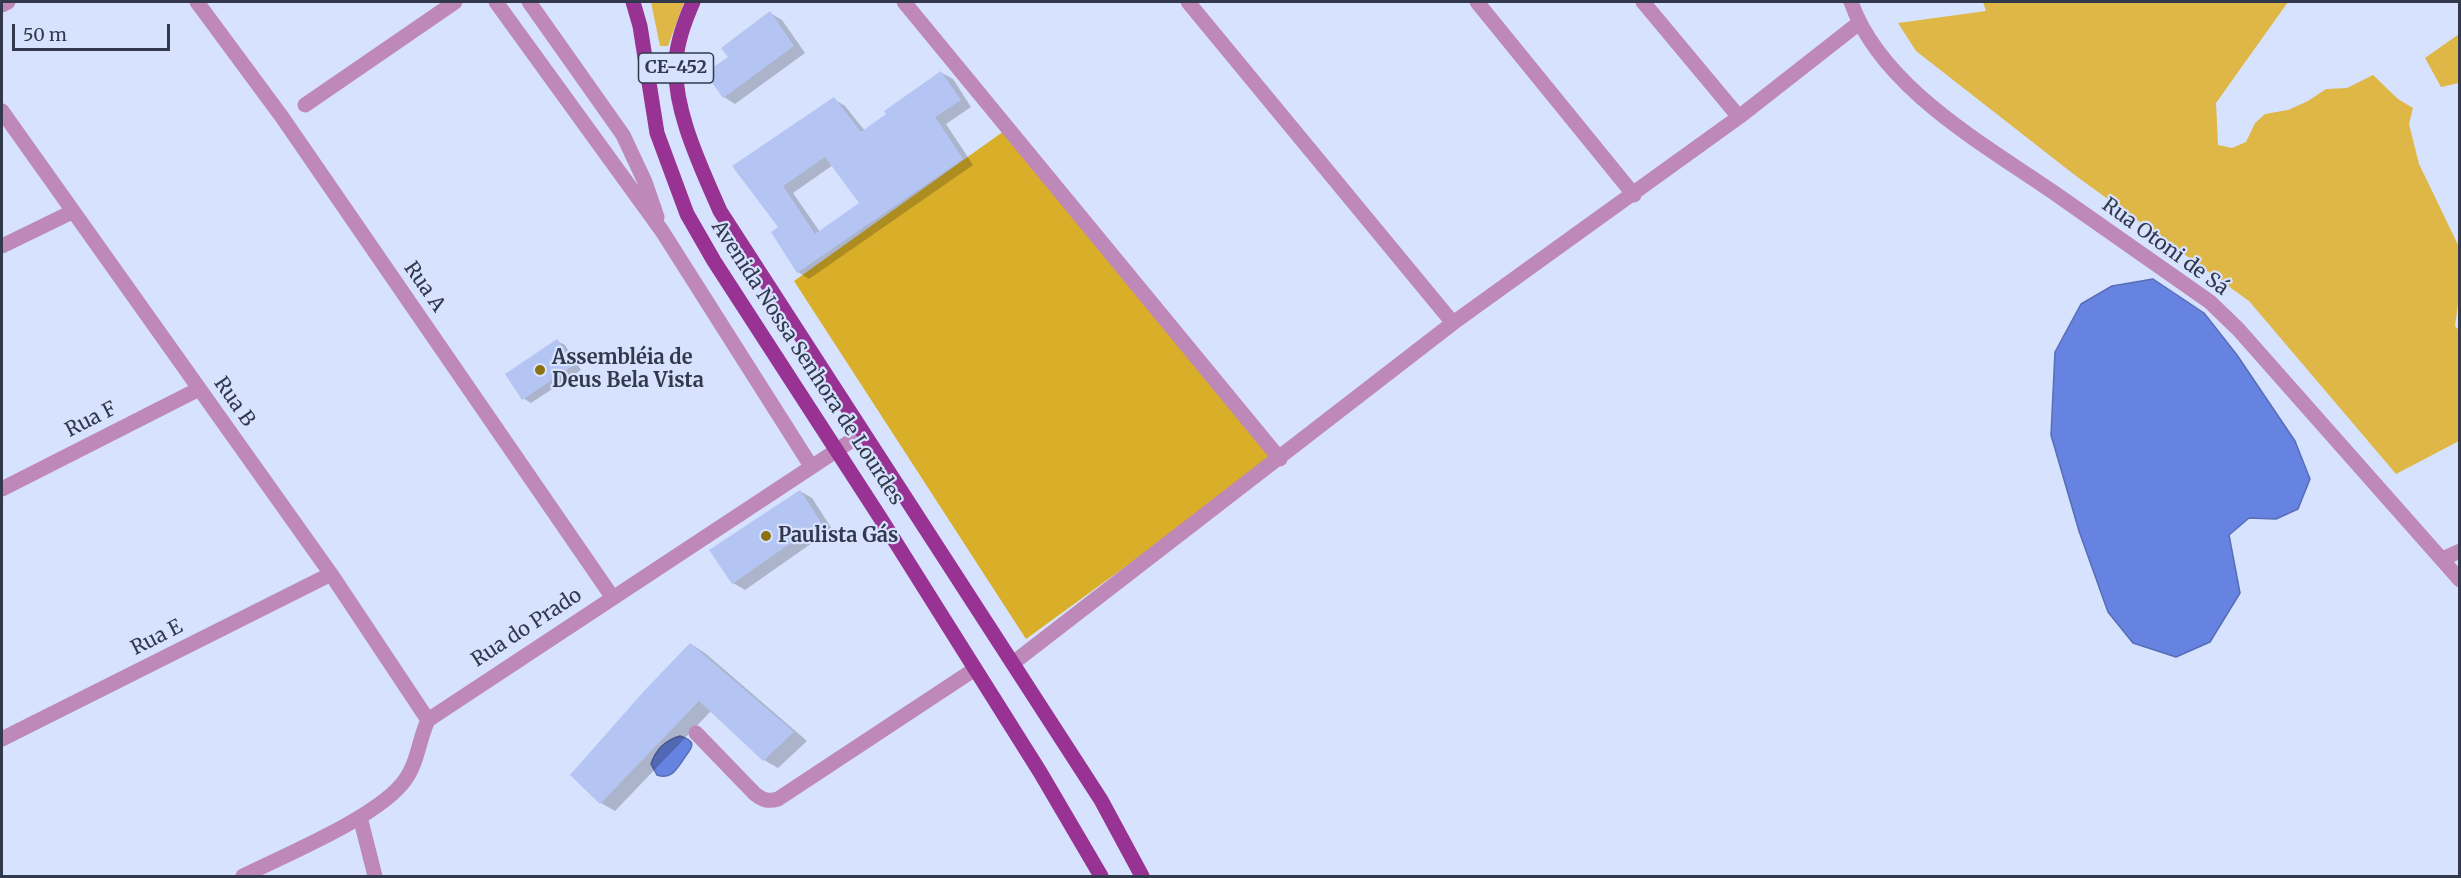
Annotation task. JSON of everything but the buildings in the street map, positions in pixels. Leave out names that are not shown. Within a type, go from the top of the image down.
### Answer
[{"type":"main road","name":"Avenida Nossa Senhora de Lourdes","points":[[633,2],[640,26],[657,133],[687,214],[714,261],[975,669],[1101,876]]},
{"type":"main road","name":"Avenida Nossa Senhora de Lourdes","points":[[693,2],[683,24],[676,61],[678,94],[689,135],[720,211],[1111,815],[1142,876]]},
{"type":"street","points":[[2,5],[8,2]]},
{"type":"street","name":"Rua A","points":[[198,2],[282,117],[612,598]]},
{"type":"street","points":[[305,105],[455,2]]},
{"type":"street","points":[[496,2],[662,231],[811,466]]},
{"type":"street","points":[[529,2],[623,135],[645,182],[662,231]]},
{"type":"street","points":[[904,2],[1280,459]]},
{"type":"street","points":[[1188,2],[1453,323]]},
{"type":"street","points":[[1477,2],[1634,195]]},
{"type":"street","points":[[1643,2],[1739,117]]},
{"type":"street","name":"Rua Otoni de Sá","points":[[1851,2],[1859,23],[1896,73],[1952,122],[2210,302],[2238,330],[2460,580]]},
{"type":"street","points":[[1013,663],[1280,459],[1453,323],[1634,195],[1739,117],[1859,23]]},
{"type":"street","name":"Rua B","points":[[2,111],[331,574],[428,720]]},
{"type":"street","points":[[2,246],[72,212]]},
{"type":"street","name":"Rua F","points":[[2,489],[200,389]]},
{"type":"street","name":"Rua do Prado","points":[[428,720],[863,433]]},
{"type":"street","points":[[2442,559],[2460,551]]},
{"type":"street","name":"Rua E","points":[[2,739],[331,574]]},
{"type":"street","points":[[696,733],[755,794],[763,800],[771,801],[778,799],[975,669]]},
{"type":"street","points":[[243,876],[360,817],[394,793],[411,770],[428,720]]},
{"type":"street","points":[[360,817],[375,876]]},
{"type":"shaded area","points":[[651,2],[684,2],[668,46],[660,46]]},
{"type":"shaded area","points":[[1983,2],[2288,2],[2216,103],[2218,145],[2232,148],[2246,142],[2255,123],[2265,114],[2288,110],[2326,89],[2347,88],[2373,75],[2398,99],[2413,108],[2409,124],[2419,164],[2459,247],[2460,289],[2455,326],[2460,331],[2459,441],[2396,474],[2249,301],[2076,176],[1916,51],[1898,23],[1986,11]]},
{"type":"shaded area","points":[[2459,34],[2459,83],[2441,87],[2425,58]]},
{"type":"shaded area","points":[[1004,131],[1272,460],[1026,639],[794,281]]},
{"type":"water","points":[[2153,279],[2204,313],[2237,355],[2295,441],[2310,479],[2298,509],[2276,519],[2249,518],[2229,535],[2240,593],[2210,642],[2176,657],[2133,643],[2108,612],[2079,531],[2051,435],[2055,352],[2081,304],[2112,286]]},
{"type":"water","points":[[680,736],[690,741],[692,746],[673,773],[666,776],[657,775],[651,764],[656,754],[670,740]]},
{"type":"place","name":"Assembléia de Deus Bela Vista","points":[[540,370]]},
{"type":"place","name":"Paulista Gás","points":[[766,536]]}]
